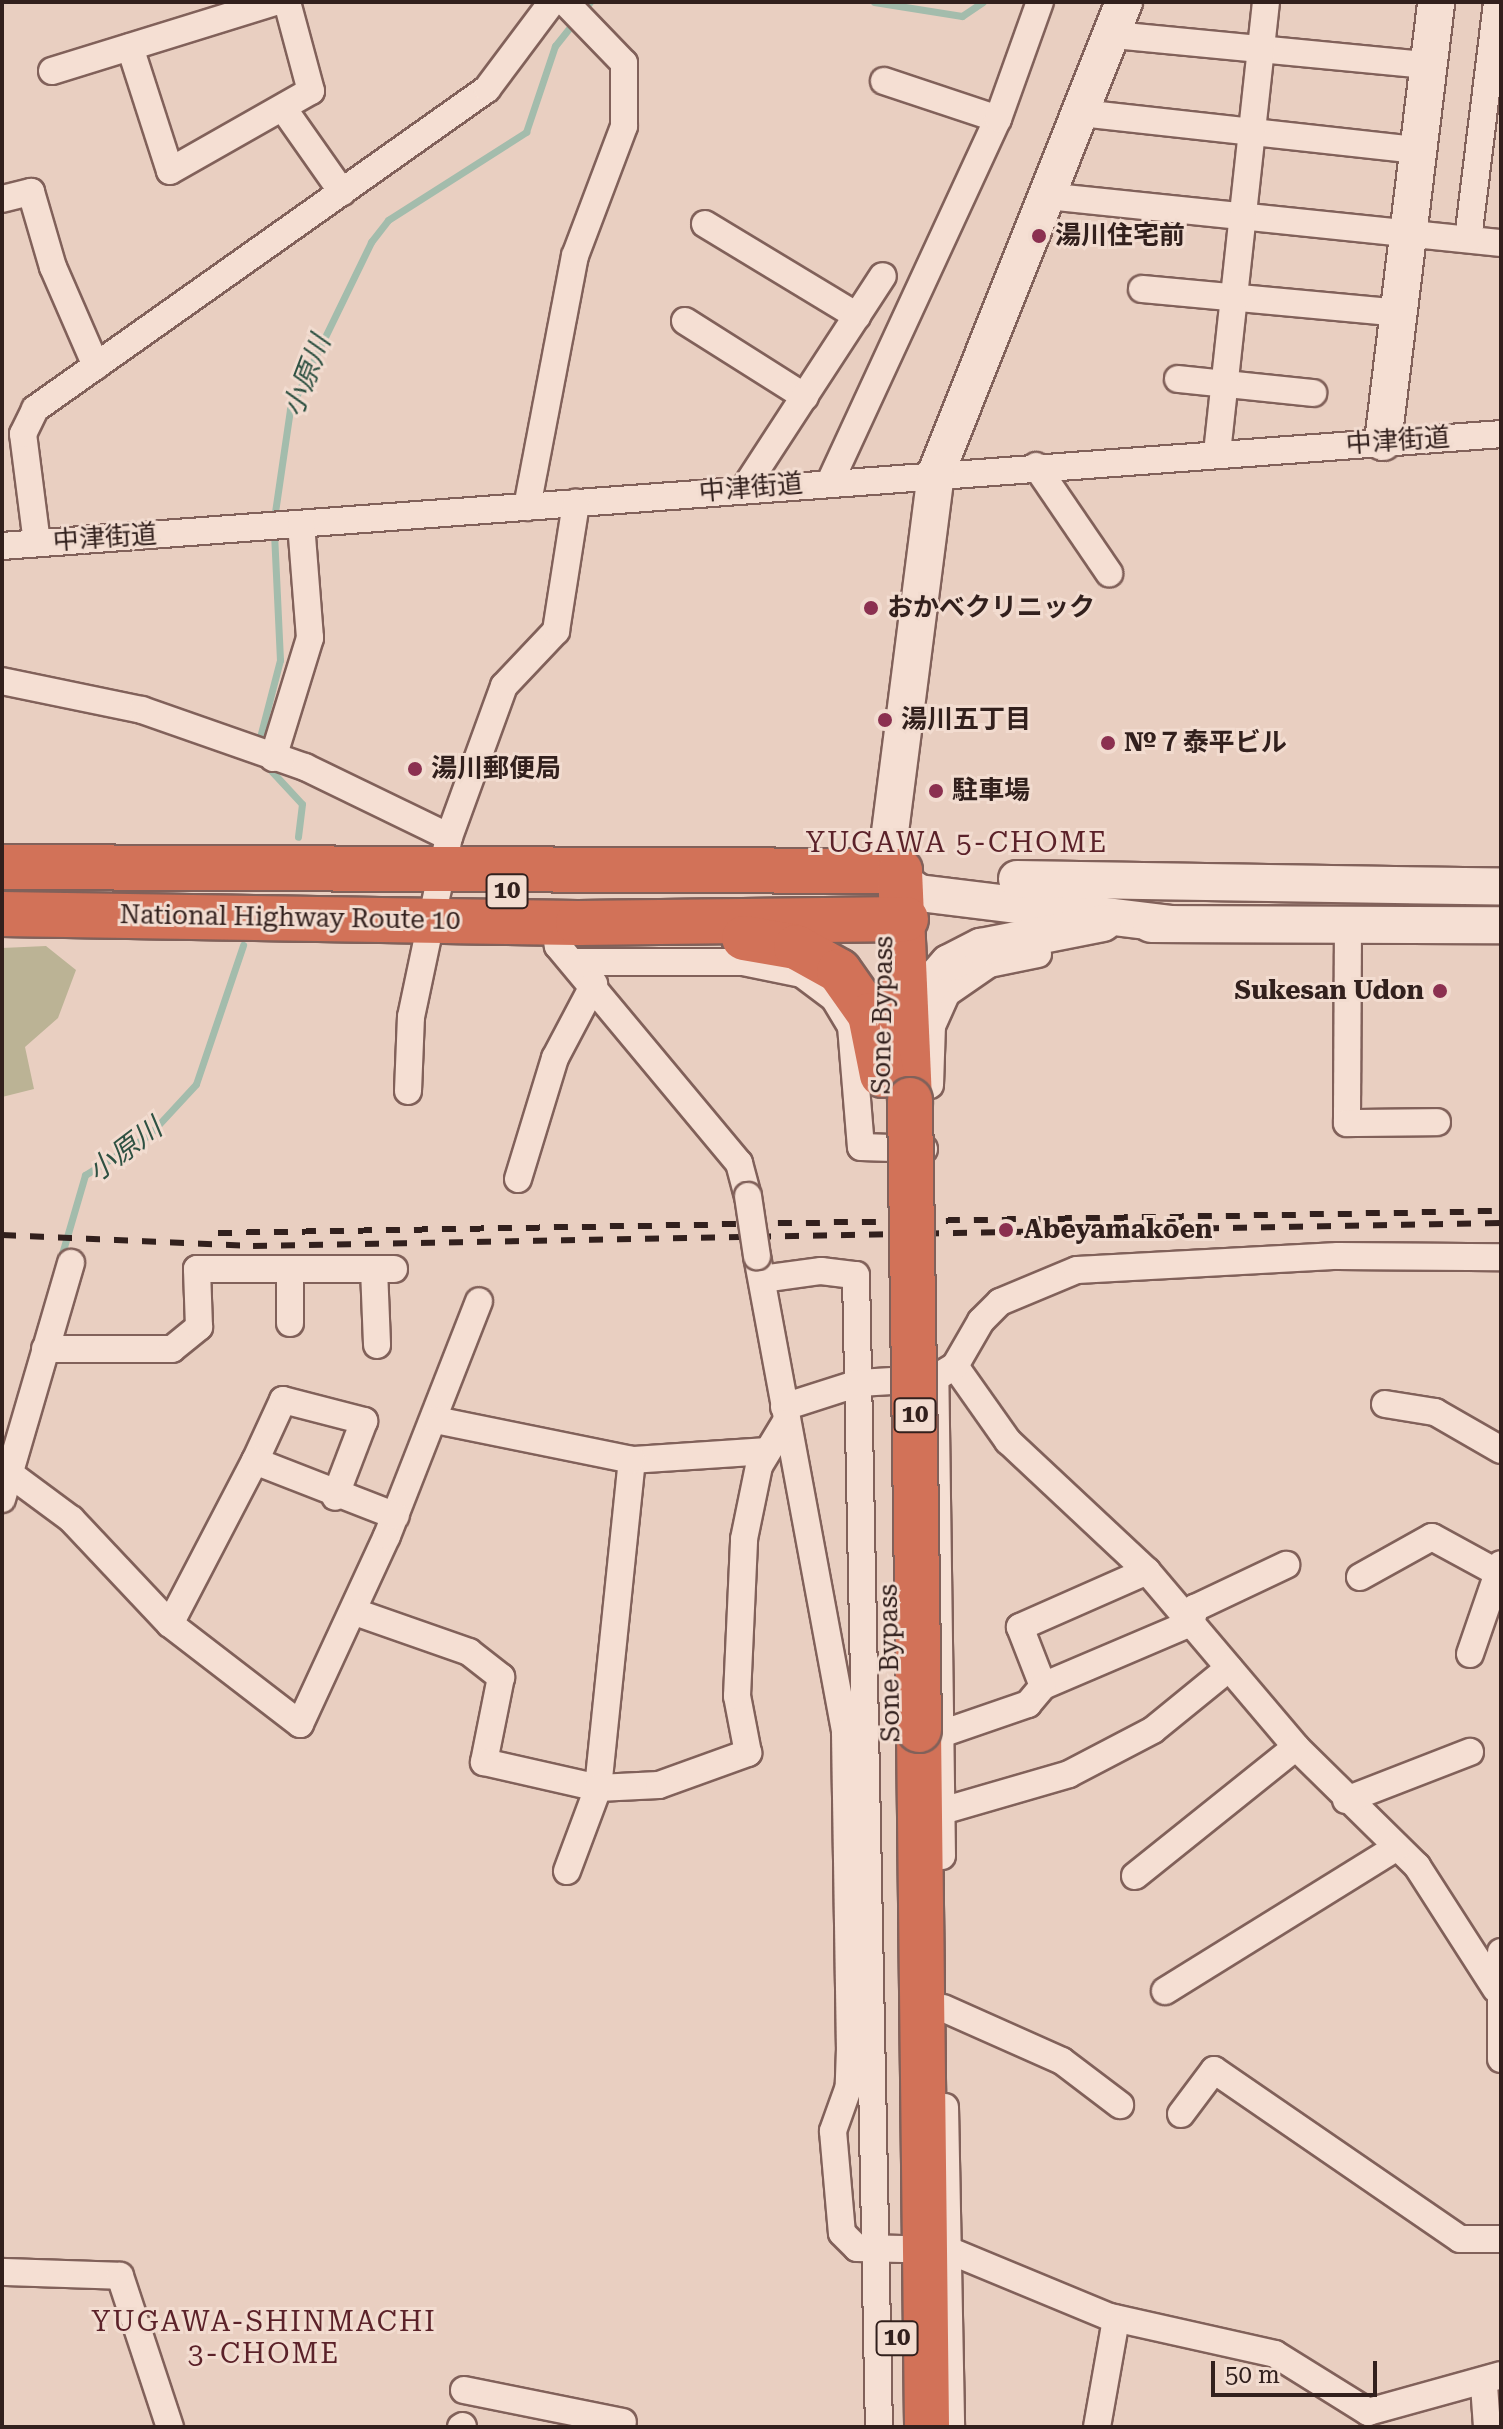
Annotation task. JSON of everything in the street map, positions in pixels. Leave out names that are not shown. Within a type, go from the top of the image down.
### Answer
[{"type":"highway","name":"National Highway Route 10","points":[[2,867],[893,894]]},
{"type":"highway","name":"National Highway Route 10","points":[[2,914],[439,879],[570,936]]},
{"type":"highway","name":"10","points":[[570,936],[893,894]]},
{"type":"highway","name":"Sone Bypass","points":[[893,894],[896,1087],[918,1731],[911,2249],[898,2427]]},
{"type":"highway","points":[[570,936],[764,940],[821,957],[870,1015],[896,1087]]},
{"type":"highway","name":"Sone Bypass","points":[[911,2249],[927,2427]]},
{"type":"street","points":[[52,71],[275,2]]},
{"type":"street","points":[[130,47],[170,171],[311,91],[287,2]]},
{"type":"street","points":[[37,543],[23,434],[35,409],[487,89],[552,2]]},
{"type":"street","points":[[527,507],[575,256],[624,126],[624,63],[565,2]]},
{"type":"street","points":[[830,482],[998,119],[1040,2]]},
{"type":"street","points":[[1217,453],[1266,2]]},
{"type":"street","points":[[1383,442],[1410,233],[1415,150],[1436,2]]},
{"type":"street","points":[[1468,239],[1497,2]]},
{"type":"street","points":[[893,894],[893,823],[936,473],[1119,18],[1261,47],[1427,65]]},
{"type":"street","points":[[884,81],[998,119]]},
{"type":"street","points":[[283,108],[342,192]]},
{"type":"street","points":[[1081,113],[1415,150]]},
{"type":"street","points":[[2,199],[31,192],[53,267],[96,366]]},
{"type":"street","points":[[1046,196],[1501,243]]},
{"type":"street","points":[[705,224],[857,316]]},
{"type":"street","points":[[744,489],[883,276]]},
{"type":"street","points":[[1142,289],[1399,313]]},
{"type":"street","points":[[685,321],[805,397]]},
{"type":"street","points":[[1178,379],[1224,381],[1313,393]]},
{"type":"street","name":"中津街道","points":[[2,546],[936,473],[1501,434]]},
{"type":"street","points":[[1036,466],[1109,573]]},
{"type":"street","points":[[408,1091],[411,1017],[439,879],[504,686],[556,631],[576,503]]},
{"type":"street","points":[[273,758],[310,638],[295,524]]},
{"type":"street","points":[[2,681],[142,710],[273,758],[439,879]]},
{"type":"street","points":[[893,894],[1084,883],[1501,887]]},
{"type":"street","points":[[893,894],[1103,923],[1501,925]]},
{"type":"street","points":[[893,894],[1159,924]]},
{"type":"street","points":[[896,1087],[920,1005],[949,963],[981,947],[1103,923]]},
{"type":"street","points":[[570,936],[802,974],[834,998],[851,1026],[861,1147],[931,1149],[932,1026],[947,993],[989,964],[1159,924]]},
{"type":"street","points":[[1348,924],[1347,1123],[1437,1122]]},
{"type":"street","points":[[570,936],[594,984],[739,1163],[748,1196],[785,1415],[845,1733],[850,2048],[849,2086],[833,2131],[834,2214],[857,2248],[911,2249],[1116,2319],[1275,2354],[1368,2412],[1492,2380],[1487,2427]]},
{"type":"street","points":[[518,1179],[555,1058],[594,984]]},
{"type":"street","points":[[879,2427],[911,2249],[943,2008],[942,1811],[918,1731],[945,1372],[966,1341],[1000,1302],[1077,1270],[1338,1256],[1501,1257]]},
{"type":"street","points":[[2,1499],[7,1470],[71,1263]]},
{"type":"street","points":[[760,1267],[856,1275],[859,1383],[911,2249],[951,2427]]},
{"type":"street","points":[[45,1349],[172,1349],[199,1327],[197,1269],[384,1269],[377,1345]]},
{"type":"street","points":[[290,1269],[290,1323]]},
{"type":"street","points":[[7,1470],[71,1519],[170,1624],[300,1724],[355,1612],[396,1516],[436,1420],[479,1301]]},
{"type":"street","points":[[355,1612],[469,1652],[501,1677],[484,1762],[598,1788],[659,1785],[748,1753],[737,1696],[744,1539],[766,1451],[785,1415],[859,1383],[945,1372]]},
{"type":"street","points":[[945,1372],[1008,1441],[1147,1571],[1296,1747],[1346,1800],[1417,1866],[1496,1989]]},
{"type":"street","points":[[170,1624],[255,1461],[283,1400],[364,1421],[335,1497]]},
{"type":"street","points":[[1385,1404],[1435,1412],[1501,1450]]},
{"type":"street","points":[[436,1420],[632,1460],[766,1451]]},
{"type":"street","points":[[567,1871],[598,1788],[632,1460]]},
{"type":"street","points":[[255,1461],[335,1497],[396,1516]]},
{"type":"street","points":[[1360,1577],[1432,1537],[1499,1569],[1470,1654]]},
{"type":"street","points":[[1191,1623],[1195,1608],[1286,1565]]},
{"type":"street","points":[[1043,1686],[1020,1627],[1147,1571]]},
{"type":"street","points":[[918,1731],[1028,1704],[1043,1686],[1191,1623]]},
{"type":"street","points":[[942,1811],[1069,1774],[1153,1730],[1229,1668]]},
{"type":"street","points":[[1135,1876],[1296,1747]]},
{"type":"street","points":[[1346,1800],[1470,1752]]},
{"type":"street","points":[[1165,1991],[1396,1848]]},
{"type":"street","points":[[1501,1952],[1496,1989],[1501,2059]]},
{"type":"street","points":[[943,2008],[1062,2061],[1120,2105]]},
{"type":"street","points":[[1181,2114],[1214,2070],[1460,2239],[1501,2239]]},
{"type":"street","points":[[2,2272],[120,2276],[170,2427]]},
{"type":"street","points":[[1097,2427],[1116,2319]]},
{"type":"street","points":[[464,2390],[623,2422]]},
{"type":"shaded area","points":[[46,946],[76,970],[58,1018],[25,1047],[34,1089],[2,1097],[2,948]]},
{"type":"waterway","name":"小原川","points":[[274,519],[290,409],[371,242],[388,220],[526,132],[555,46],[590,2]]},
{"type":"waterway","name":"小原川","points":[[874,2],[962,16],[983,2]]},
{"type":"waterway","name":"小原川","points":[[258,745],[280,660],[274,531]]},
{"type":"waterway","name":"小原川","points":[[265,764],[302,804],[298,837]]},
{"type":"waterway","name":"小原川","points":[[59,1264],[85,1175],[149,1135],[196,1084],[243,945]]},
{"type":"railway","points":[[218,1233],[1501,1211]]},
{"type":"railway","points":[[2,1235],[253,1246],[1501,1223]]},
{"type":"place","name":"湯川住宅前","points":[[1039,236]]},
{"type":"place","name":"おかべクリニック","points":[[871,608]]},
{"type":"place","name":"湯川五丁目","points":[[885,720]]},
{"type":"place","name":"№７泰平ビル","points":[[1108,743]]},
{"type":"place","name":"湯川郵便局","points":[[415,769]]},
{"type":"place","name":"駐車場","points":[[936,791]]},
{"type":"place","name":"Sukesan Udon","points":[[1440,991]]},
{"type":"place","name":"Abeyamakōen","points":[[1006,1230]]},
{"type":"district","name":"YUGAWA 5-CHOME","points":[[957,843]]},
{"type":"district","name":"YUGAWA-SHINMACHI 3-CHOME","points":[[264,2338]]}]
